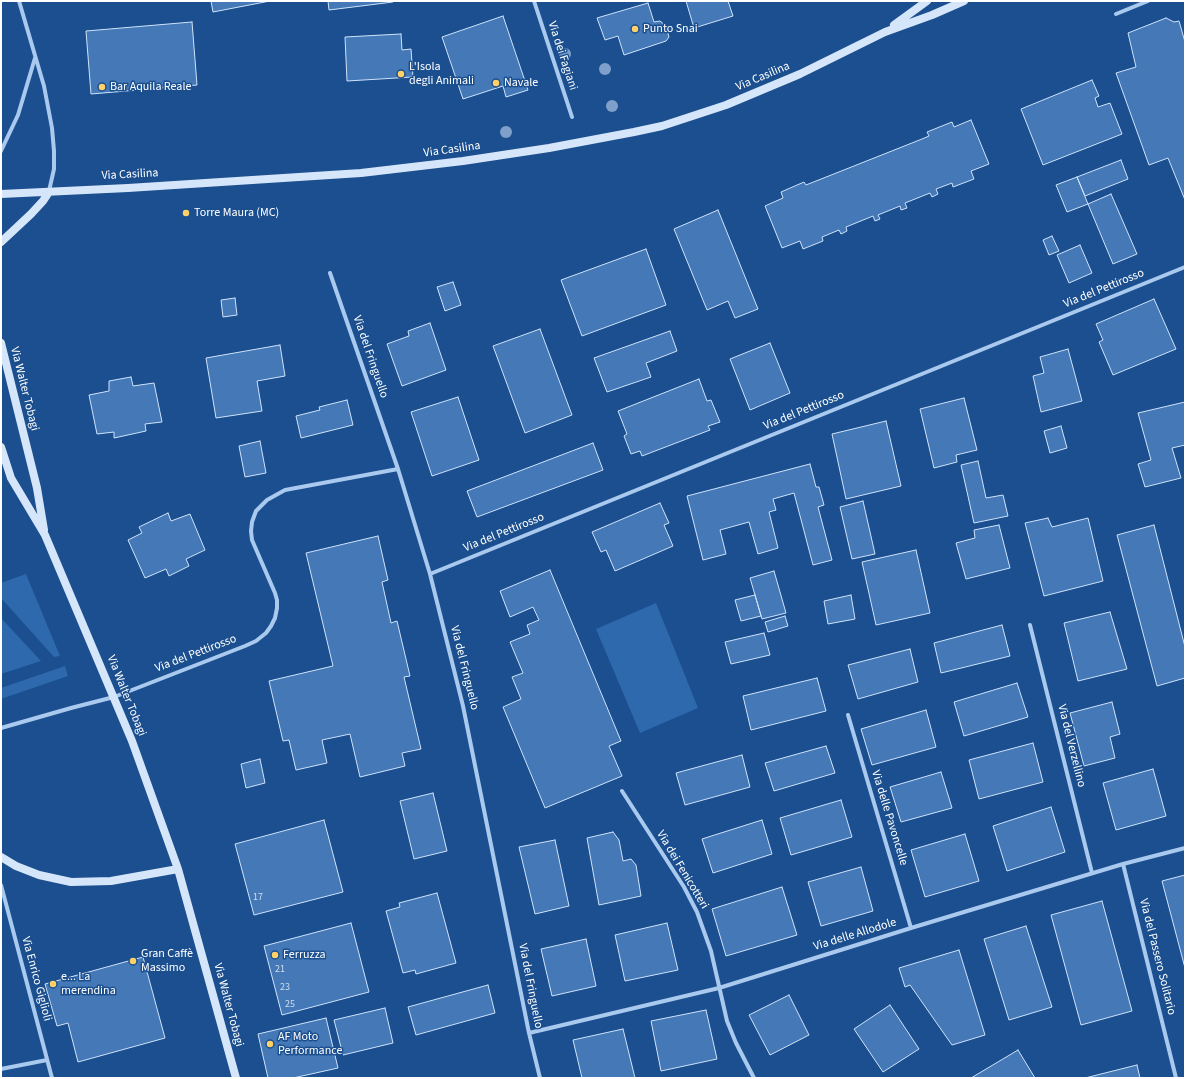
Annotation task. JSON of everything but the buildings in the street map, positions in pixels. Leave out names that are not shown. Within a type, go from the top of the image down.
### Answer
[{"type":"street","points":[[1,242],[43,201],[49,192],[54,169],[52,128],[44,86],[19,1]]},
{"type":"street","name":"Via dei Fagiani","points":[[534,1],[572,117]]},
{"type":"street","name":"Via Casilina","points":[[885,32],[927,1]]},
{"type":"street","name":"Via Casilina","points":[[1,194],[361,173],[463,161],[608,138],[662,126],[726,105],[800,74],[885,32],[964,1]]},
{"type":"street","points":[[1116,14],[1148,1]]},
{"type":"street","points":[[1,151],[18,115],[35,58]]},
{"type":"street","name":"Via del Pettirosso","points":[[430,574],[1185,268]]},
{"type":"street","name":"Via del Fringuello","points":[[330,273],[398,469],[430,574],[463,706],[529,1033],[540,1078]]},
{"type":"street","name":"Via Walter Tobagi","points":[[1,343],[37,488],[45,535]]},
{"type":"street","name":"Via Walter Tobagi","points":[[1,447],[11,478],[45,535],[132,741],[178,869],[236,1078]]},
{"type":"street","name":"Via del Pettirosso","points":[[1,728],[114,697],[245,646],[266,634],[275,618],[277,600],[252,540],[251,531],[252,522],[256,511],[263,502],[278,493],[291,489],[398,469]]},
{"type":"street","name":"Via del Verzellino","points":[[1030,625],[1092,873]]},
{"type":"street","name":"Via delle Pavoncelle","points":[[848,715],[911,928]]},
{"type":"street","name":"Via dei Fenicotteri","points":[[622,791],[690,897],[706,937],[727,1021],[754,1078]]},
{"type":"street","name":"Via delle Allodole","points":[[529,1033],[719,988],[1092,873],[1185,848]]},
{"type":"street","points":[[1,857],[16,866],[39,875],[76,883],[111,881],[178,869]]},
{"type":"street","name":"Via del Passero Solitario","points":[[1124,864],[1176,1078]]},
{"type":"street","name":"Via Enrico Giglioli","points":[[1,885],[52,1078]]},
{"type":"street","points":[[1,1070],[47,1060]]},
{"type":"shaded area","points":[[26,574],[60,656],[54,657],[1,598],[1,583]]},
{"type":"shaded area","points":[[656,603],[698,708],[640,733],[596,629]]},
{"type":"shaded area","points":[[1,618],[41,661],[1,674]]},
{"type":"shaded area","points":[[65,666],[68,676],[1,699],[1,688]]},
{"type":"place","name":"Punto Snai","points":[[635,29]]},
{"type":"place","name":"L'Isola degli Animali","points":[[401,74]]},
{"type":"place","name":"Navale","points":[[496,83]]},
{"type":"place","name":"Bar Aquila Reale","points":[[102,87]]},
{"type":"place","name":"Torre Maura (MC)","points":[[186,213]]},
{"type":"place","name":"Ferruzza","points":[[275,955]]},
{"type":"place","name":"Gran Caffè Massimo","points":[[133,961]]},
{"type":"place","name":"e... La merendina","points":[[53,984]]},
{"type":"place","name":"AF Moto Performance","points":[[270,1044]]}]
